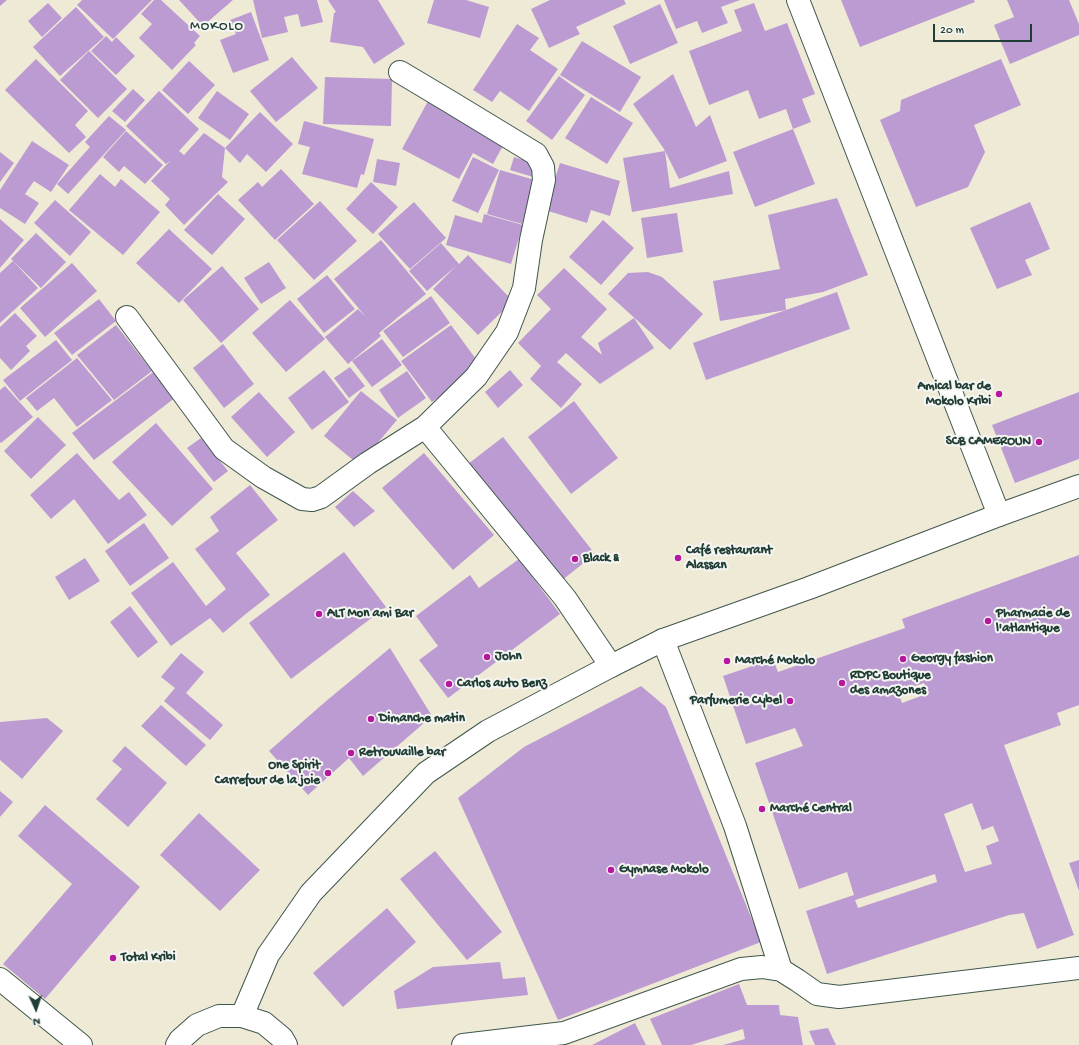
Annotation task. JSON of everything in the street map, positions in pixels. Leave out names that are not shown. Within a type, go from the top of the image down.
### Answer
[{"type":"street","points":[[798,0],[999,515]]},
{"type":"street","points":[[127,317],[224,449],[263,477],[302,499],[312,500],[321,497],[368,463],[425,427],[476,377],[507,332],[524,288],[531,240],[544,180],[543,167],[536,154],[400,72]]},
{"type":"street","points":[[425,427],[565,598],[611,666]]},
{"type":"street","points":[[242,1016],[268,955],[311,893],[426,773],[488,731],[663,640],[809,588],[1079,486]]},
{"type":"street","points":[[663,640],[735,826],[781,970]]},
{"type":"street","points":[[464,1045],[564,1033],[740,969],[762,967],[781,970],[817,994],[839,996],[1079,968]]},
{"type":"street","points":[[0,979],[81,1045]]},
{"type":"street","points":[[177,1045],[180,1040],[197,1025],[219,1016],[242,1016],[264,1023],[282,1038],[286,1045]]},
{"type":"building","points":[[0,0],[7,0],[0,6]]},
{"type":"building","points":[[82,0],[152,0],[113,39],[77,5]]},
{"type":"building","points":[[154,0],[161,0],[200,36],[194,43],[196,45],[172,70],[139,38],[152,24],[141,14]]},
{"type":"building","points":[[179,0],[233,0],[203,26]]},
{"type":"building","points":[[253,0],[317,0],[323,22],[301,27],[298,14],[284,17],[288,32],[262,38]]},
{"type":"building","points":[[328,0],[378,0],[405,44],[374,64],[363,47],[330,42],[334,13],[336,12]]},
{"type":"building","points":[[434,0],[466,0],[489,7],[480,38],[427,23]]},
{"type":"building","points":[[550,0],[624,0],[626,4],[576,27],[580,34],[549,48],[531,9]]},
{"type":"building","points":[[664,0],[740,0],[721,7],[728,23],[702,33],[697,21],[676,29]]},
{"type":"building","points":[[841,0],[974,0],[975,2],[860,47]]},
{"type":"building","points":[[1007,0],[1069,0],[1079,24],[1079,35],[1010,64],[994,25],[1014,17]]},
{"type":"building","points":[[48,3],[62,18],[42,37],[28,21]]},
{"type":"building","points":[[754,3],[765,31],[787,23],[815,94],[802,99],[811,122],[793,129],[786,109],[759,119],[748,90],[709,105],[689,51],[742,31],[734,10]]},
{"type":"building","points":[[660,4],[678,43],[630,64],[613,26]]},
{"type":"building","points":[[76,7],[104,37],[60,76],[33,47]]},
{"type":"building","points":[[251,12],[269,60],[233,73],[220,40],[236,34],[230,20]]},
{"type":"building","points":[[517,24],[539,38],[530,50],[558,69],[529,111],[500,91],[492,102],[473,90]]},
{"type":"building","points":[[106,36],[112,42],[116,37],[135,56],[116,75],[91,51]]},
{"type":"building","points":[[582,41],[641,77],[620,112],[560,75]]},
{"type":"building","points":[[89,51],[127,89],[98,118],[60,80]]},
{"type":"building","points":[[292,57],[318,88],[276,122],[250,91]]},
{"type":"building","points":[[36,59],[88,111],[75,125],[86,137],[69,153],[5,90]]},
{"type":"building","points":[[1001,59],[1021,105],[974,125],[985,152],[968,187],[916,207],[880,120],[900,111],[901,100]]},
{"type":"building","points":[[189,61],[215,85],[188,114],[162,90]]},
{"type":"building","points":[[673,74],[696,127],[710,115],[727,161],[679,179],[664,149],[633,104]]},
{"type":"building","points":[[559,76],[585,95],[552,140],[526,121]]},
{"type":"building","points":[[325,77],[392,79],[391,126],[323,124]]},
{"type":"building","points":[[133,89],[145,100],[125,122],[112,111]]},
{"type":"building","points":[[159,91],[199,129],[179,151],[184,155],[204,133],[225,148],[222,177],[228,182],[184,225],[165,205],[170,199],[151,181],[171,160],[166,164],[126,126]]},
{"type":"building","points":[[217,91],[249,114],[230,140],[198,118]]},
{"type":"building","points":[[591,97],[633,123],[607,164],[565,138]]},
{"type":"building","points":[[428,101],[505,142],[493,164],[473,153],[459,179],[402,149]]},
{"type":"building","points":[[260,112],[293,144],[266,172],[247,154],[240,163],[225,148]]},
{"type":"building","points":[[109,116],[126,130],[68,194],[57,184],[90,147],[85,142]]},
{"type":"building","points":[[304,121],[374,139],[364,175],[361,174],[357,188],[302,174],[310,147],[298,144]]},
{"type":"building","points":[[793,129],[815,184],[755,207],[733,152]]},
{"type":"building","points":[[126,131],[163,165],[145,184],[124,166],[119,172],[103,157]]},
{"type":"building","points":[[32,141],[69,165],[51,192],[34,181],[25,194],[39,203],[25,224],[0,208],[0,190]]},
{"type":"building","points":[[665,151],[670,188],[729,171],[733,194],[632,212],[623,158]]},
{"type":"building","points":[[0,152],[14,163],[0,182]]},
{"type":"building","points":[[473,157],[499,170],[478,213],[452,201]]},
{"type":"building","points":[[514,157],[537,164],[533,177],[510,170]]},
{"type":"building","points":[[377,159],[400,163],[396,186],[373,182]]},
{"type":"building","points":[[560,163],[620,181],[610,216],[591,210],[587,223],[545,210]]},
{"type":"building","points":[[281,169],[314,204],[275,240],[238,200],[258,182],[262,187]]},
{"type":"building","points":[[500,170],[535,180],[522,224],[487,214]]},
{"type":"building","points":[[100,174],[115,187],[121,179],[160,212],[123,255],[69,210]]},
{"type":"building","points":[[371,182],[398,207],[373,234],[346,209]]},
{"type":"building","points":[[218,194],[245,219],[212,255],[184,230]]},
{"type":"building","points":[[837,198],[868,275],[823,292],[785,299],[786,310],[720,321],[713,281],[780,269],[768,215]]},
{"type":"building","points":[[55,200],[91,232],[70,256],[34,223]]},
{"type":"building","points":[[320,201],[357,241],[314,280],[277,240]]},
{"type":"building","points":[[414,202],[446,238],[410,269],[378,234]]},
{"type":"building","points":[[1030,202],[1050,249],[1025,260],[1032,275],[997,289],[970,228]]},
{"type":"building","points":[[677,213],[683,252],[647,258],[641,218]]},
{"type":"building","points":[[484,214],[523,225],[511,264],[446,245],[455,215],[482,223]]},
{"type":"building","points":[[0,219],[24,240],[0,268]]},
{"type":"building","points":[[603,220],[634,248],[601,285],[569,257]]},
{"type":"building","points":[[169,229],[212,269],[179,303],[136,263]]},
{"type":"building","points":[[36,233],[66,262],[41,288],[11,259]]},
{"type":"building","points":[[381,240],[426,294],[379,333],[381,336],[348,364],[325,337],[358,309],[366,317],[334,279]]},
{"type":"building","points":[[441,243],[459,264],[468,255],[513,301],[478,335],[433,289],[456,266],[427,291],[409,271]]},
{"type":"building","points":[[13,261],[38,288],[0,323],[0,273]]},
{"type":"building","points":[[269,262],[286,288],[261,304],[244,278]]},
{"type":"building","points":[[72,263],[97,291],[45,337],[20,308]]},
{"type":"building","points":[[222,266],[259,309],[221,343],[183,300]]},
{"type":"building","points":[[564,268],[607,309],[581,337],[602,355],[598,343],[634,318],[654,348],[600,384],[566,353],[557,362],[582,384],[561,408],[530,379],[541,366],[518,343],[551,309],[537,295]]},
{"type":"building","points":[[648,272],[662,277],[703,314],[670,350],[608,294],[628,273]]},
{"type":"building","points":[[327,275],[355,309],[324,333],[297,299]]},
{"type":"building","points":[[837,292],[850,329],[706,380],[693,343]]},
{"type":"building","points":[[431,296],[450,323],[403,357],[383,331]]},
{"type":"building","points":[[99,299],[116,321],[72,355],[54,333]]},
{"type":"building","points":[[290,300],[325,339],[286,372],[252,333]]},
{"type":"building","points":[[15,313],[37,336],[26,346],[30,351],[11,370],[0,358],[0,327]]},
{"type":"building","points":[[116,325],[152,371],[114,400],[77,355]]},
{"type":"building","points":[[451,325],[481,366],[432,402],[401,361]]},
{"type":"building","points":[[382,339],[402,365],[372,387],[352,361]]},
{"type":"building","points":[[56,340],[72,360],[20,401],[3,380]]},
{"type":"building","points":[[223,344],[254,384],[224,408],[193,368]]},
{"type":"building","points":[[77,358],[112,400],[77,427],[54,398],[37,411],[26,398]]},
{"type":"building","points":[[350,367],[365,386],[349,398],[334,378]]},
{"type":"building","points":[[156,370],[176,397],[94,460],[72,433]]},
{"type":"building","points":[[324,370],[349,402],[312,430],[288,398]]},
{"type":"building","points":[[510,370],[523,385],[498,408],[485,392]]},
{"type":"building","points":[[407,371],[426,398],[398,418],[379,390]]},
{"type":"building","points":[[5,386],[33,417],[1,443],[0,390]]},
{"type":"building","points":[[361,391],[397,420],[359,465],[324,436]]},
{"type":"building","points":[[259,392],[295,432],[267,457],[231,417]]},
{"type":"building","name":"SCB CAMEROUN","points":[[1079,392],[1079,459],[1015,483],[992,425]]},
{"type":"building","points":[[574,401],[618,458],[571,494],[528,437]]},
{"type":"building","points":[[38,417],[66,445],[31,479],[4,451]]},
{"type":"building","points":[[156,423],[213,489],[172,526],[112,462]]},
{"type":"building","points":[[503,437],[595,554],[561,581],[468,464]]},
{"type":"building","points":[[201,438],[228,471],[214,482],[187,448]]},
{"type":"building","points":[[77,453],[119,500],[129,492],[147,515],[108,544],[74,499],[51,519],[30,495]]},
{"type":"building","points":[[424,453],[494,535],[453,570],[382,488]]},
{"type":"building","points":[[250,485],[278,520],[236,553],[270,595],[223,633],[210,618],[171,646],[131,593],[173,562],[206,606],[226,589],[195,549],[219,531],[210,517]]},
{"type":"building","points":[[353,491],[375,511],[354,527],[335,507]]},
{"type":"building","points":[[144,523],[169,558],[130,586],[105,551]]},
{"type":"building","points":[[344,552],[386,607],[291,679],[249,623]]},
{"type":"building","points":[[1079,555],[1079,705],[1057,713],[1061,725],[1004,745],[1074,935],[1037,949],[1024,913],[1009,915],[827,974],[806,911],[854,895],[847,872],[799,889],[755,763],[803,746],[795,728],[746,744],[723,676],[773,659],[778,672],[905,628],[902,619]],"holes":[[[924,683],[929,693],[902,703],[898,692]],[[972,803],[982,830],[993,826],[999,841],[986,846],[992,864],[965,872],[944,814]],[[935,874],[937,882],[858,908],[855,900]]]},
{"type":"building","points":[[85,558],[100,581],[69,600],[55,577]]},
{"type":"building","points":[[519,559],[560,614],[448,698],[419,660],[438,646],[416,616],[470,575],[479,588]]},
{"type":"building","points":[[130,606],[158,642],[138,658],[110,622]]},
{"type":"building","points":[[390,648],[432,716],[363,776],[349,758],[308,795],[269,751]]},
{"type":"building","points":[[181,653],[204,672],[186,693],[223,725],[210,740],[164,701],[175,688],[161,677]]},
{"type":"building","name":"Gymnase Mokolo","points":[[641,686],[666,707],[761,942],[558,1020],[458,798],[524,747]]},
{"type":"building","points":[[161,705],[206,745],[186,766],[141,726]]},
{"type":"building","points":[[47,718],[63,731],[22,779],[0,760],[0,722]]},
{"type":"building","points":[[125,746],[167,783],[128,827],[96,799],[122,769],[112,761]]},
{"type":"building","points":[[0,791],[13,802],[0,817]]},
{"type":"building","points":[[45,805],[140,887],[45,999],[3,964],[72,884],[18,836]]},
{"type":"building","points":[[199,813],[260,870],[220,911],[160,855]]},
{"type":"building","points":[[435,851],[502,932],[467,960],[400,879]]},
{"type":"building","points":[[1079,860],[1079,891],[1069,863]]},
{"type":"building","points":[[387,908],[416,942],[343,1007],[313,973]]},
{"type":"building","points":[[500,962],[503,979],[525,977],[528,995],[397,1009],[394,991],[433,967]]},
{"type":"building","points":[[739,984],[747,1005],[779,1005],[780,1015],[798,1017],[803,1045],[723,1045],[745,1039],[743,1029],[691,1045],[662,1045],[650,1019]]},
{"type":"building","points":[[635,1023],[646,1045],[592,1045]]},
{"type":"building","points":[[828,1028],[836,1045],[815,1045],[809,1031]]},
{"type":"place","name":"Amical bar de Mokolo Kribi","points":[[999,394]]},
{"type":"place","name":"SCB CAMEROUN","points":[[1039,442]]},
{"type":"place","name":"Café restaurant Alassan","points":[[678,558]]},
{"type":"place","name":"Black &","points":[[575,559]]},
{"type":"place","name":"ALT Mon ami Bar","points":[[319,614]]},
{"type":"place","name":"Pharmacie de l'atlantique","points":[[988,621]]},
{"type":"place","name":"John","points":[[487,657]]},
{"type":"place","name":"Georgy fashion","points":[[903,659]]},
{"type":"place","name":"Marché Mokolo","points":[[727,661]]},
{"type":"place","name":"RDPC Boutique des amazones","points":[[842,683]]},
{"type":"place","name":"Carlos auto Benz","points":[[449,684]]},
{"type":"place","name":"Parfumerie Cybel","points":[[790,701]]},
{"type":"place","name":"Dimanche matin","points":[[371,719]]},
{"type":"place","name":"Retrouvaille bar","points":[[351,753]]},
{"type":"place","name":"One Spirit Carrefour de la joie","points":[[328,773]]},
{"type":"place","name":"Marché Central","points":[[762,809]]},
{"type":"place","name":"Gymnase Mokolo","points":[[611,870]]},
{"type":"place","name":"Total Kribi","points":[[113,958]]},
{"type":"district","name":"MOKOLO","points":[[217,27]]}]
